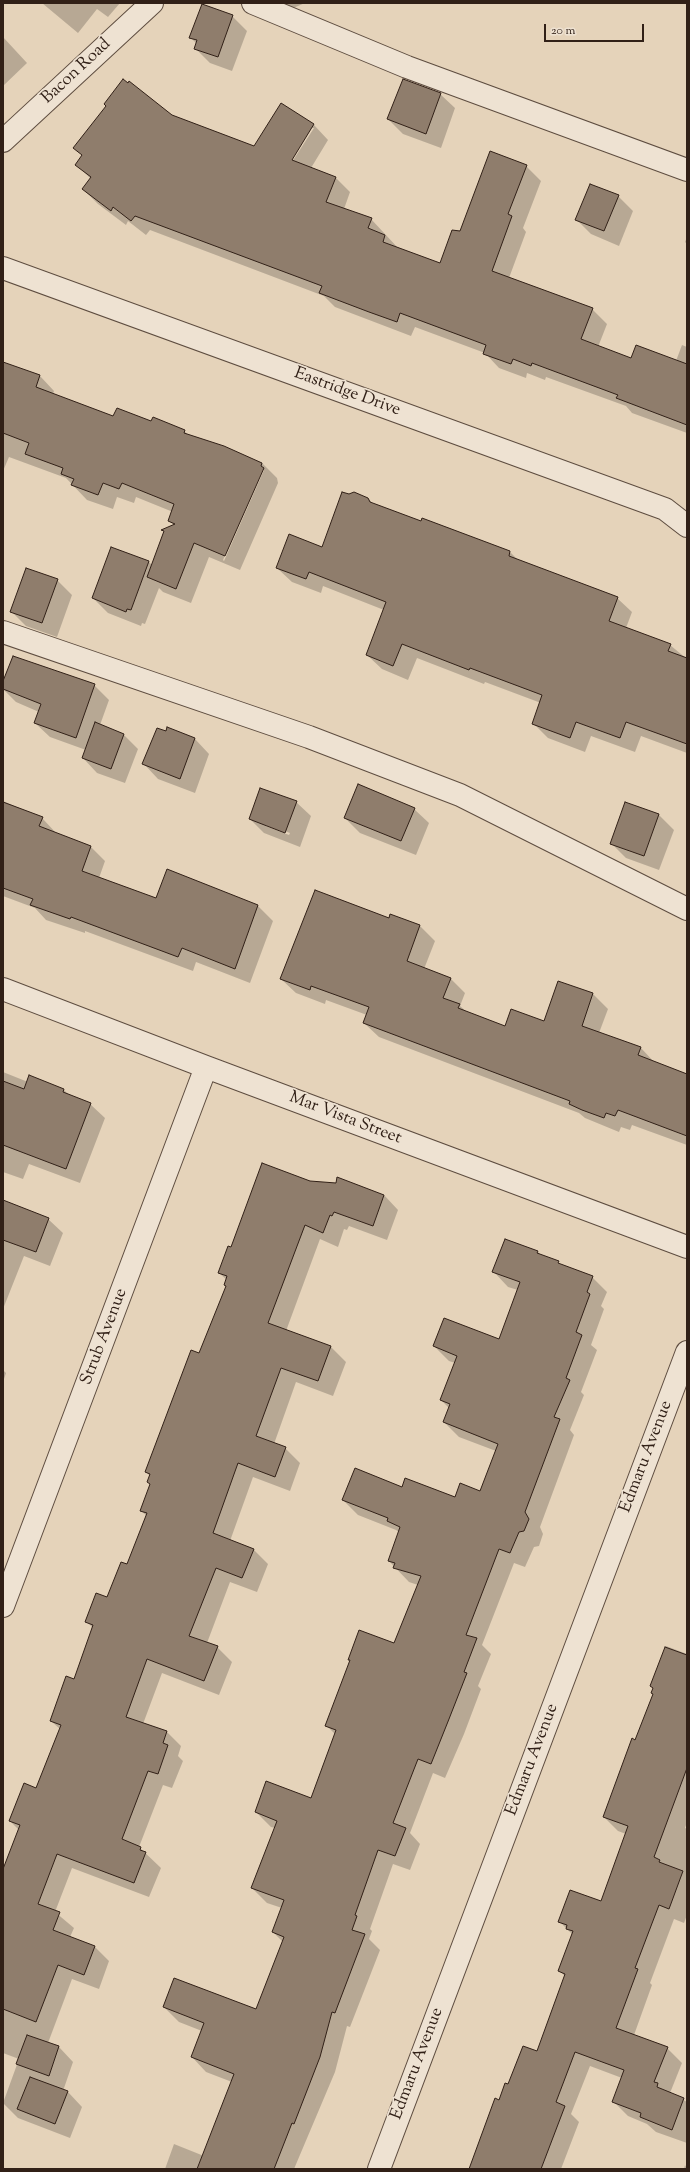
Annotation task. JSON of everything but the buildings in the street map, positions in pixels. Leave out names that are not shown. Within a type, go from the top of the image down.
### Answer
[{"type":"street","name":"Bacon Road","points":[[3,141],[152,3]]},
{"type":"street","points":[[253,3],[406,67],[687,170]]},
{"type":"street","name":"Eastridge Drive","points":[[3,268],[665,509],[687,526]]},
{"type":"street","points":[[3,632],[309,737],[460,795],[687,909]]},
{"type":"street","name":"Mar Vista Street","points":[[3,989],[206,1068],[687,1248]]},
{"type":"street","name":"Strub Avenue","points":[[3,1606],[206,1068]]},
{"type":"street","name":"Edmaru Avenue","points":[[379,2169],[687,1352]]}]
